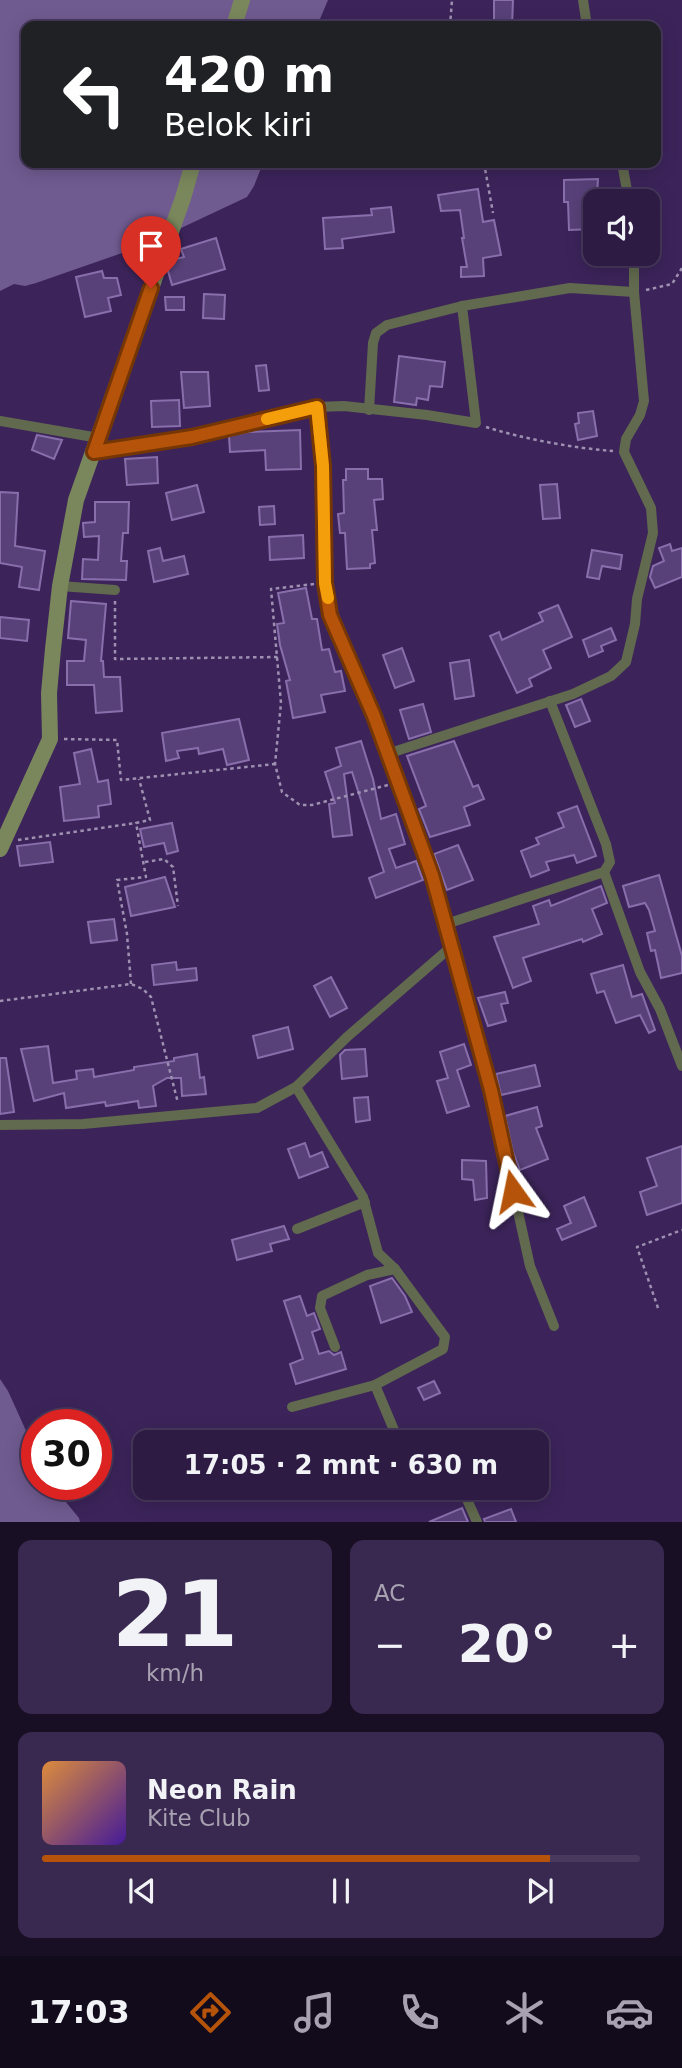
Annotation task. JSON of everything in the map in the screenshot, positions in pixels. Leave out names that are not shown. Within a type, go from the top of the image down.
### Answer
[{"type":"street","points":[[236,21],[242,0]]},
{"type":"street","points":[[583,0],[586,21]]},
{"type":"street","points":[[2,846],[50,739],[49,694],[60,586],[76,500],[191,168]]},
{"type":"street","points":[[623,168],[627,189]]},
{"type":"street","points":[[387,754],[573,694],[611,676],[626,662],[637,599],[653,533],[652,508],[624,452],[626,439],[640,415],[644,401],[634,266]]},
{"type":"street","points":[[369,410],[370,364],[376,333],[387,325],[462,306],[570,288],[635,292]]},
{"type":"street","points":[[0,421],[96,445],[192,437],[317,407],[344,406],[476,423],[462,306]]},
{"type":"street","points":[[317,407],[323,466],[325,583],[330,615],[374,716],[432,875],[491,1090],[530,1266],[554,1326]]},
{"type":"street","points":[[60,586],[115,590]]},
{"type":"street","points":[[446,924],[604,872],[610,862],[606,844],[550,701]]},
{"type":"street","points":[[604,872],[640,972],[660,1009],[682,1066]]},
{"type":"street","points":[[0,1125],[83,1124],[257,1108],[296,1087],[347,1037],[451,947]]},
{"type":"street","points":[[292,1407],[375,1385],[443,1349],[446,1344],[445,1337],[395,1269],[378,1253],[365,1202],[296,1087]]},
{"type":"street","points":[[297,1229],[365,1202]]},
{"type":"street","points":[[335,1348],[320,1308],[322,1296],[368,1275],[395,1269]]},
{"type":"street","points":[[375,1385],[394,1430]]},
{"type":"street","points":[[467,1500],[477,1522]]},
{"type":"path","points":[[450,21],[452,0]]},
{"type":"path","points":[[485,168],[493,213]]},
{"type":"path","points":[[635,292],[672,284],[682,268]]},
{"type":"path","points":[[476,423],[513,436],[583,449],[624,452]]},
{"type":"path","points":[[325,583],[271,589],[281,717],[275,764],[282,792],[300,805],[312,805],[398,782]]},
{"type":"path","points":[[115,590],[115,659],[278,657]]},
{"type":"path","points":[[50,739],[117,740],[121,780],[275,764]]},
{"type":"path","points":[[2,846],[150,820],[139,779]]},
{"type":"path","points":[[131,984],[127,934],[117,880],[146,877],[136,823]]},
{"type":"path","points":[[144,862],[164,859],[173,867],[178,906]]},
{"type":"path","points":[[0,1001],[131,984],[143,989],[151,997],[181,1115]]},
{"type":"path","points":[[658,1308],[637,1247],[682,1230]]},
{"type":"shaded area","points":[[0,0],[328,0],[319,21],[21,21],[21,168],[261,168],[247,197],[145,245],[36,283],[25,286],[14,284],[0,291]]},
{"type":"shaded area","points":[[0,1379],[21,1420],[21,1500],[64,1500],[80,1522],[0,1522]]},
{"type":"building","points":[[494,0],[513,0],[512,21],[494,21]]},
{"type":"building","points":[[598,179],[597,189],[583,189],[583,229],[569,230],[568,202],[564,202],[564,180]]},
{"type":"building","points":[[478,189],[483,222],[494,220],[501,255],[483,258],[484,276],[461,277],[461,267],[467,267],[460,210],[441,211],[438,195]]},
{"type":"building","points":[[391,207],[394,232],[342,239],[343,248],[325,249],[323,218],[372,215],[371,209]]},
{"type":"building","points":[[216,238],[225,269],[172,285],[168,271],[172,260],[184,257],[181,249]]},
{"type":"building","points":[[102,271],[104,278],[117,278],[121,295],[108,298],[111,311],[85,317],[76,277]]},
{"type":"building","points":[[204,294],[225,295],[224,319],[203,318]]},
{"type":"building","points":[[165,297],[184,297],[184,310],[166,310]]},
{"type":"building","points":[[399,356],[445,362],[442,387],[430,386],[428,400],[417,398],[416,405],[394,402]]},
{"type":"building","points":[[266,365],[269,390],[259,391],[256,366]]},
{"type":"building","points":[[181,372],[208,372],[210,406],[184,408]]},
{"type":"building","points":[[179,400],[180,426],[152,427],[151,401]]},
{"type":"building","points":[[593,411],[597,436],[578,440],[575,424],[579,423],[578,413]]},
{"type":"building","points":[[300,430],[301,469],[266,470],[265,450],[230,452],[229,436],[247,432]]},
{"type":"building","points":[[37,435],[62,440],[54,459],[32,450]]},
{"type":"building","points":[[157,457],[158,483],[127,485],[125,459]]},
{"type":"building","points":[[346,469],[368,469],[368,479],[382,479],[383,499],[374,500],[377,530],[372,530],[375,563],[370,564],[370,568],[347,569],[345,533],[340,533],[338,514],[344,513],[343,480],[346,480]]},
{"type":"building","points":[[557,484],[560,518],[543,519],[540,485]]},
{"type":"building","points":[[197,485],[204,512],[172,520],[166,493]]},
{"type":"building","points":[[0,492],[18,493],[15,546],[45,551],[39,590],[19,587],[22,567],[0,563]]},
{"type":"building","points":[[95,502],[129,502],[128,533],[123,533],[121,561],[127,561],[126,580],[82,579],[83,559],[98,560],[99,536],[84,537],[83,523],[95,522]]},
{"type":"building","points":[[274,506],[275,524],[260,525],[259,507]]},
{"type":"building","points":[[303,535],[304,558],[270,560],[269,537]]},
{"type":"building","points":[[670,544],[672,551],[682,548],[682,577],[655,588],[650,577],[653,566],[664,561],[659,548]]},
{"type":"building","points":[[160,548],[163,561],[184,556],[188,574],[154,582],[148,551]]},
{"type":"building","points":[[592,550],[622,555],[620,569],[602,566],[599,579],[587,577]]},
{"type":"building","points":[[306,588],[312,619],[317,619],[322,650],[329,649],[335,672],[341,671],[345,691],[321,695],[325,712],[293,718],[286,681],[290,680],[277,624],[284,623],[278,593]]},
{"type":"building","points":[[71,601],[106,604],[101,661],[104,677],[120,677],[122,711],[96,713],[94,685],[67,685],[67,661],[84,661],[86,640],[68,638]]},
{"type":"building","points":[[558,605],[572,637],[543,650],[551,668],[529,679],[532,686],[517,693],[490,636],[499,632],[502,640],[543,621],[539,613]]},
{"type":"building","points":[[0,617],[29,620],[27,641],[0,638]]},
{"type":"building","points":[[611,628],[616,640],[601,646],[603,651],[589,657],[583,640]]},
{"type":"building","points":[[402,648],[414,681],[395,688],[383,655]]},
{"type":"building","points":[[469,660],[474,696],[455,699],[450,663]]},
{"type":"building","points":[[581,699],[590,721],[575,727],[566,705]]},
{"type":"building","points":[[423,704],[431,732],[409,739],[400,710]]},
{"type":"building","points":[[239,719],[249,760],[227,765],[223,749],[199,754],[198,748],[177,751],[179,758],[166,761],[162,733]]},
{"type":"building","points":[[361,741],[373,779],[381,819],[396,814],[405,844],[389,849],[396,868],[416,861],[423,880],[376,898],[369,878],[384,872],[352,772],[344,774],[352,835],[333,837],[329,804],[335,803],[325,772],[341,766],[336,748]]},
{"type":"building","points":[[454,741],[473,787],[478,785],[484,799],[464,807],[470,825],[430,837],[419,809],[426,806],[407,756]]},
{"type":"building","points":[[91,749],[98,782],[108,780],[111,804],[98,806],[99,817],[64,821],[60,787],[80,784],[74,753]]},
{"type":"building","points":[[577,806],[596,856],[577,863],[574,855],[546,862],[549,870],[531,877],[521,851],[539,844],[536,838],[564,827],[558,813]]},
{"type":"building","points":[[172,823],[178,851],[167,854],[164,843],[144,847],[140,829]]},
{"type":"building","points":[[50,842],[53,862],[20,866],[17,846]]},
{"type":"building","points":[[458,845],[473,880],[447,890],[434,854]]},
{"type":"building","points":[[659,875],[682,956],[682,973],[661,978],[655,950],[651,951],[647,933],[655,931],[649,910],[645,903],[629,907],[623,886]]},
{"type":"building","points":[[165,877],[175,907],[131,916],[125,887]]},
{"type":"building","points":[[601,886],[607,903],[592,909],[602,934],[583,942],[582,939],[523,958],[531,981],[513,988],[494,937],[539,924],[533,906],[549,900],[551,906]]},
{"type":"building","points":[[114,919],[117,940],[91,943],[88,922]]},
{"type":"building","points":[[176,962],[177,970],[196,968],[197,980],[154,985],[152,965]]},
{"type":"building","points":[[623,965],[632,997],[642,994],[655,1030],[649,1033],[640,1015],[616,1023],[604,991],[597,993],[591,974]]},
{"type":"building","points":[[331,977],[347,1008],[330,1017],[314,986]]},
{"type":"building","points":[[505,992],[508,1003],[501,1004],[506,1021],[488,1026],[478,998]]},
{"type":"building","points":[[288,1027],[293,1049],[258,1058],[253,1036]]},
{"type":"building","points":[[464,1044],[471,1065],[457,1070],[469,1106],[447,1113],[437,1081],[448,1078],[440,1052]]},
{"type":"building","points":[[48,1046],[53,1083],[77,1079],[76,1071],[93,1069],[94,1077],[197,1054],[200,1078],[204,1077],[206,1094],[182,1096],[181,1078],[167,1078],[153,1086],[156,1106],[139,1108],[138,1101],[106,1106],[105,1102],[66,1108],[64,1093],[34,1101],[21,1049]]},
{"type":"building","points":[[365,1049],[367,1076],[342,1079],[340,1055],[345,1050]]},
{"type":"building","points":[[0,1058],[6,1058],[14,1112],[0,1114]]},
{"type":"building","points":[[535,1065],[540,1086],[501,1095],[496,1074]]},
{"type":"building","points":[[368,1097],[370,1120],[356,1122],[354,1098]]},
{"type":"building","points":[[537,1107],[542,1126],[536,1128],[548,1159],[520,1170],[505,1116]]},
{"type":"building","points":[[305,1143],[310,1157],[322,1152],[328,1167],[299,1178],[288,1149]]},
{"type":"building","points":[[682,1146],[682,1203],[647,1215],[640,1192],[657,1186],[647,1158]]},
{"type":"building","points":[[462,1160],[486,1161],[487,1198],[475,1200],[473,1180],[462,1179]]},
{"type":"building","points":[[584,1197],[596,1226],[562,1240],[557,1229],[571,1223],[564,1206]]},
{"type":"building","points":[[284,1226],[289,1239],[270,1244],[272,1251],[237,1260],[232,1240]]},
{"type":"building","points":[[392,1278],[412,1312],[381,1323],[370,1286]]},
{"type":"building","points":[[300,1296],[307,1316],[314,1313],[320,1329],[312,1332],[319,1354],[329,1351],[334,1355],[341,1352],[346,1369],[296,1384],[290,1364],[303,1359],[284,1301]]},
{"type":"building","points":[[434,1381],[440,1393],[424,1400],[418,1388]]},
{"type":"building","points":[[462,1508],[468,1522],[429,1522]]},
{"type":"building","points":[[511,1509],[516,1522],[485,1522],[484,1519]]},
{"type":"slow traffic","points":[[267,419],[317,407],[323,466],[325,583],[328,598]]},
{"type":"route","points":[[151,288],[94,452],[227,430],[317,407],[323,466],[325,583],[330,615],[374,716],[432,875],[491,1090],[513,1191]]}]
